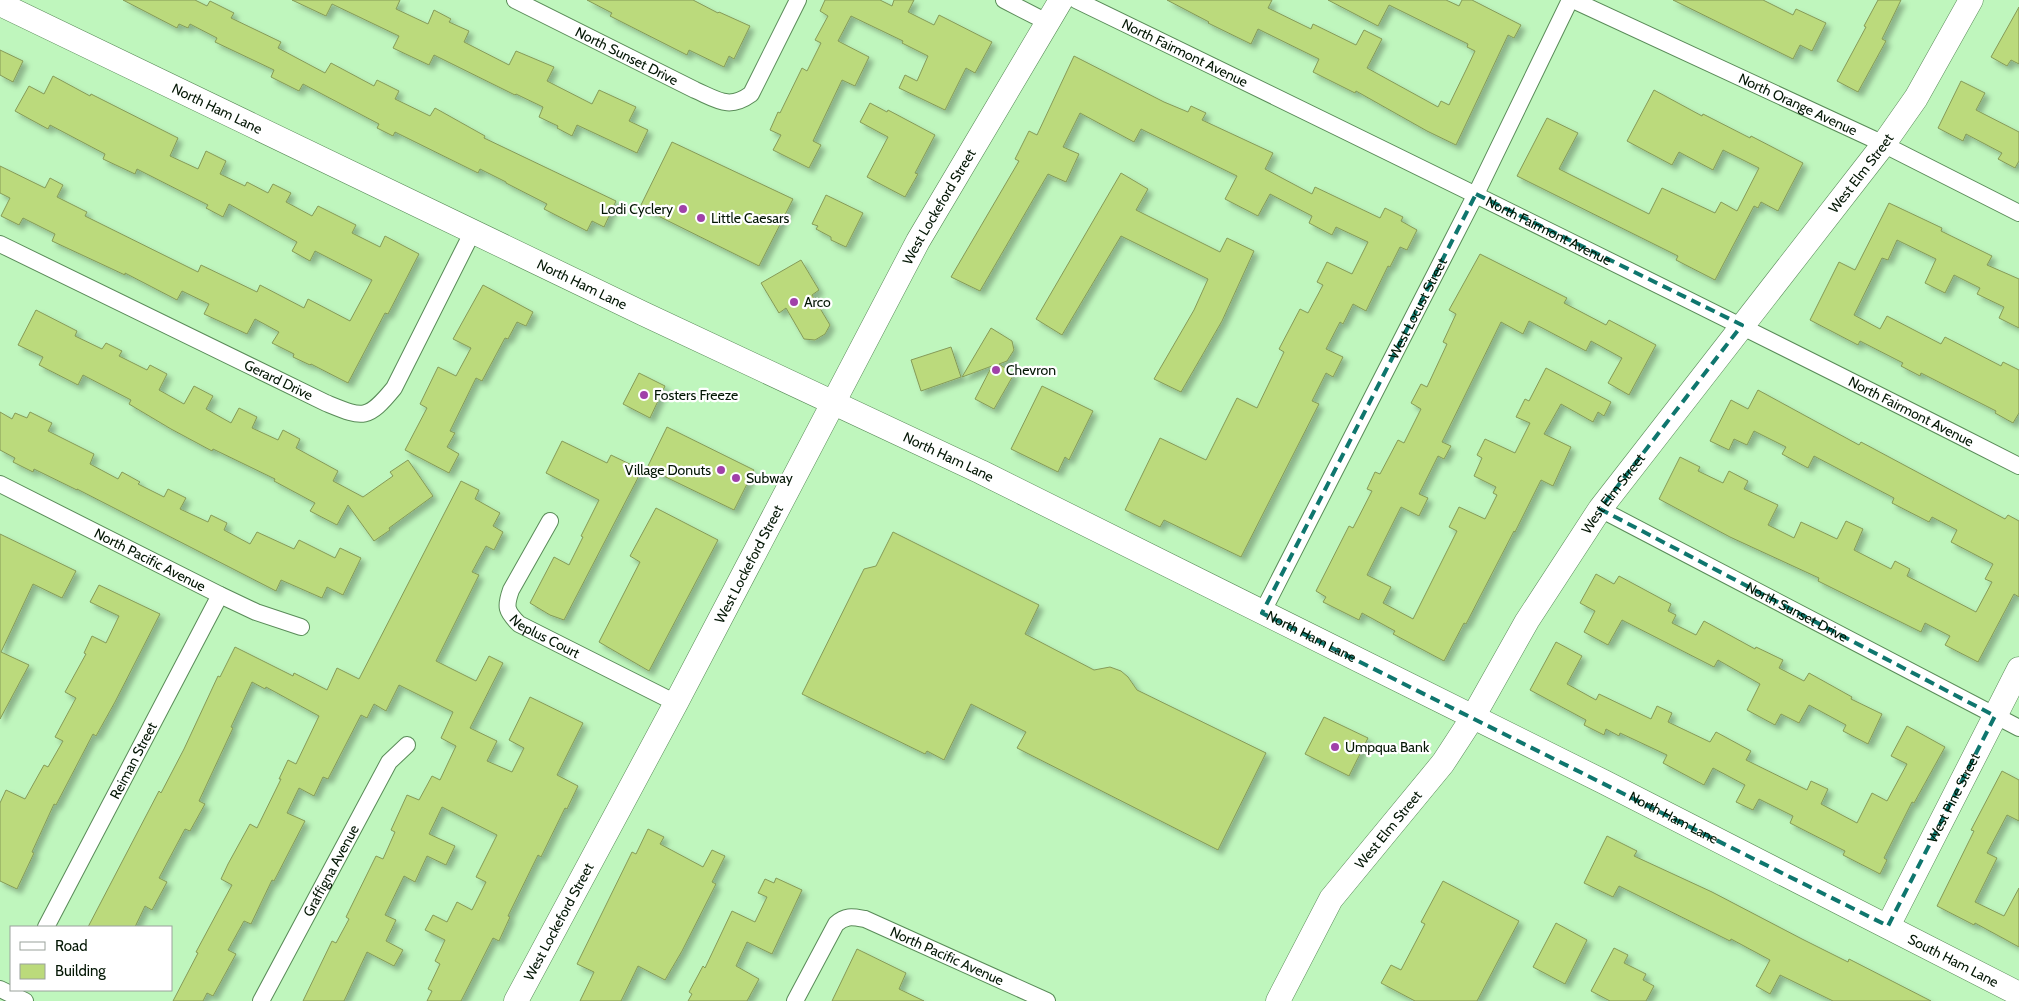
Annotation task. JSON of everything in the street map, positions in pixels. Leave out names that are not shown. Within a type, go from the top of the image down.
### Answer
[{"type":"street","name":"North Sunset Drive","points":[[515,0],[695,90],[726,103],[740,102],[751,94],[798,0]]},
{"type":"street","points":[[1004,0],[1047,22]]},
{"type":"street","name":"West Lockeford Street","points":[[516,1001],[676,703],[918,241],[1061,0]]},
{"type":"street","name":"North Fairmont Avenue","points":[[1076,0],[1742,325],[2019,466]]},
{"type":"street","name":"West Locust Street","points":[[1262,613],[1476,194],[1572,0]]},
{"type":"street","name":"North Orange Avenue","points":[[1572,0],[1884,144],[2019,213]]},
{"type":"street","name":"West Elm Street","points":[[1278,1001],[1331,899],[1443,763],[1472,717],[1527,621],[1600,508],[1884,144],[1916,98],[1970,0]]},
{"type":"street","name":"North Ham Lane","points":[[0,4],[473,232],[981,472],[1888,926]]},
{"type":"street","name":"Gerard Drive","points":[[0,244],[326,403],[353,414],[366,414],[379,406],[394,388],[473,232]]},
{"type":"street","name":"North Pacific Avenue","points":[[0,484],[220,595],[256,612],[301,627]]},
{"type":"street","name":"North Sunset Drive","points":[[1600,508],[2019,728]]},
{"type":"street","name":"Neplus Court","points":[[550,521],[511,590],[506,603],[509,614],[519,624],[676,703]]},
{"type":"street","name":"Reiman Street","points":[[47,926],[220,595]]},
{"type":"street","name":"West Pine Street","points":[[1888,926],[2019,669]]},
{"type":"street","name":"Graffigna Avenue","points":[[260,1001],[389,762],[407,745]]},
{"type":"street","name":"North Pacific Avenue","points":[[795,1001],[836,924],[843,918],[866,918],[1040,1000]]},
{"type":"street","name":"South Ham Lane","points":[[1888,926],[2019,994]]},
{"type":"highlighted area","points":[[1476,194],[1742,325],[1600,509],[1995,716],[1888,926],[1262,613]]},
{"type":"building","points":[[123,0],[195,0],[207,6],[210,1],[234,13],[231,18],[281,42],[278,48],[325,73],[331,63],[374,86],[377,80],[399,91],[395,99],[430,116],[435,108],[485,136],[484,138],[616,201],[604,227],[592,221],[587,231],[544,209],[547,204],[480,169],[478,173],[395,132],[393,136],[377,128],[379,124],[303,84],[299,91],[271,77],[274,70],[215,42],[217,38],[190,24],[188,28],[179,24],[177,28]]},
{"type":"building","points":[[292,0],[400,0],[396,9],[428,24],[434,10],[451,19],[449,22],[469,31],[464,42],[509,65],[516,51],[554,67],[547,81],[592,104],[599,90],[636,107],[629,121],[648,130],[637,153],[577,125],[572,136],[557,128],[558,126],[539,117],[543,107],[434,55],[429,65],[393,48],[399,36],[332,4],[326,16]]},
{"type":"building","points":[[587,0],[693,0],[750,26],[734,59],[729,56],[724,67],[689,50],[687,55],[610,16],[612,13]]},
{"type":"building","points":[[825,0],[880,0],[892,6],[894,0],[914,0],[908,12],[934,25],[939,15],[992,42],[975,73],[966,68],[945,110],[899,88],[905,75],[917,81],[928,56],[902,43],[903,41],[851,16],[838,41],[869,57],[855,86],[842,80],[813,141],[821,145],[809,168],[773,150],[781,135],[770,130],[802,68],[807,71],[821,43],[815,40],[828,16],[820,11]]},
{"type":"building","points":[[1167,0],[1272,0],[1268,8],[1311,29],[1313,24],[1356,45],[1364,30],[1382,39],[1367,68],[1438,107],[1441,101],[1449,105],[1467,68],[1475,51],[1467,47],[1468,44],[1389,5],[1378,26],[1328,0],[1446,0],[1459,6],[1462,0],[1472,0],[1521,25],[1514,38],[1508,35],[1456,145],[1356,91],[1355,93],[1313,72],[1319,59],[1258,29],[1251,44]]},
{"type":"building","points":[[1673,0],[1763,0],[1793,15],[1796,9],[1826,23],[1812,51],[1800,45],[1793,59]]},
{"type":"building","points":[[1878,0],[1901,0],[1882,39],[1886,41],[1858,92],[1837,81]]},
{"type":"building","points":[[2019,7],[2019,64],[2011,60],[2007,66],[1991,57]]},
{"type":"building","points":[[0,50],[23,61],[13,82],[0,75]]},
{"type":"building","points":[[1074,56],[1164,102],[1188,112],[1191,106],[1206,113],[1202,120],[1273,153],[1265,169],[1312,194],[1315,187],[1380,218],[1385,208],[1403,217],[1401,221],[1417,230],[1407,250],[1400,247],[1390,267],[1388,266],[1366,311],[1353,304],[1343,324],[1340,322],[1326,349],[1343,357],[1333,377],[1326,373],[1312,401],[1319,404],[1241,557],[1164,520],[1160,527],[1125,510],[1160,438],[1206,460],[1237,398],[1257,408],[1284,352],[1279,349],[1300,309],[1308,313],[1323,285],[1317,282],[1327,262],[1352,274],[1368,242],[1336,227],[1332,235],[1309,223],[1312,216],[1270,194],[1258,216],[1225,199],[1237,176],[1141,129],[1134,142],[1080,113],[1063,147],[1079,154],[1066,182],[1048,174],[980,291],[951,277],[1019,161],[1015,159],[1029,131],[1037,135]]},
{"type":"building","points":[[53,76],[178,138],[170,156],[198,169],[206,151],[226,161],[220,174],[245,186],[247,182],[268,193],[273,184],[291,193],[286,202],[312,216],[318,206],[356,225],[352,233],[380,247],[385,236],[419,254],[388,314],[385,313],[348,383],[293,357],[294,354],[272,343],[279,332],[255,319],[247,334],[204,314],[209,304],[182,291],[177,300],[125,273],[125,275],[52,241],[55,234],[23,218],[19,225],[1,216],[10,198],[0,193],[0,166],[45,188],[50,178],[63,185],[57,197],[87,212],[85,216],[198,272],[201,265],[257,292],[260,285],[304,308],[308,299],[350,321],[372,280],[315,251],[310,261],[292,251],[297,242],[229,204],[223,217],[206,208],[208,205],[137,169],[135,174],[103,159],[105,154],[50,125],[48,129],[15,111],[29,86],[44,94]]},
{"type":"building","points":[[1961,81],[1985,93],[1976,110],[2019,132],[2019,161],[2015,168],[1998,159],[2002,153],[1966,134],[1963,141],[1938,128]]},
{"type":"building","points":[[1654,90],[1702,116],[1703,114],[1750,138],[1751,136],[1803,163],[1778,211],[1761,202],[1758,208],[1754,206],[1715,280],[1676,260],[1678,256],[1517,176],[1547,118],[1578,133],[1559,169],[1649,214],[1662,188],[1715,213],[1721,202],[1737,211],[1759,168],[1723,150],[1713,170],[1679,152],[1672,165],[1627,141]]},
{"type":"building","points":[[870,103],[887,112],[888,110],[935,135],[915,173],[918,174],[905,197],[867,177],[888,137],[860,122]]},
{"type":"building","points":[[672,142],[793,199],[759,266],[640,207]]},
{"type":"building","points":[[1121,173],[1148,189],[1136,210],[1220,252],[1227,238],[1254,251],[1222,321],[1181,392],[1154,379],[1194,310],[1208,279],[1121,236],[1062,335],[1036,319]]},
{"type":"building","points":[[826,195],[863,213],[846,247],[831,240],[831,237],[816,229],[818,226],[812,224]]},
{"type":"building","points":[[1889,203],[1942,228],[1941,231],[1992,256],[1987,265],[2019,279],[2019,328],[1999,318],[2004,307],[1977,294],[1980,288],[1954,275],[1945,293],[1925,283],[1936,259],[1897,240],[1888,260],[1882,258],[1854,315],[1880,329],[1887,316],[1941,344],[1945,337],[2001,366],[2003,362],[2019,370],[2019,413],[2013,423],[1995,413],[1996,411],[1921,373],[1920,376],[1901,366],[1903,363],[1860,341],[1858,345],[1810,320],[1839,262],[1855,270]]},
{"type":"building","points":[[1480,254],[1567,298],[1564,303],[1606,325],[1609,320],[1656,345],[1629,395],[1608,383],[1622,358],[1591,341],[1586,351],[1529,321],[1523,334],[1501,322],[1442,442],[1451,446],[1444,459],[1438,456],[1419,494],[1428,498],[1419,516],[1401,507],[1367,575],[1391,587],[1383,603],[1413,619],[1457,531],[1449,527],[1459,507],[1485,519],[1497,495],[1493,493],[1496,487],[1474,476],[1482,458],[1477,455],[1485,439],[1515,453],[1530,423],[1516,417],[1525,399],[1529,401],[1546,368],[1611,402],[1604,416],[1598,412],[1593,422],[1561,404],[1544,434],[1571,447],[1553,486],[1541,480],[1466,624],[1464,623],[1444,661],[1393,634],[1395,631],[1362,613],[1359,620],[1323,602],[1326,597],[1316,591],[1349,526],[1353,528],[1372,491],[1367,489],[1375,472],[1380,474],[1398,440],[1404,443],[1421,409],[1411,403],[1421,384],[1427,387],[1447,344],[1443,342],[1456,314],[1449,310]]},
{"type":"building","name":"Arco","points":[[801,260],[819,290],[812,295],[830,325],[825,334],[815,340],[804,339],[786,308],[779,313],[761,283]]},
{"type":"building","points":[[483,285],[533,312],[526,326],[517,322],[508,339],[505,338],[482,381],[476,378],[450,431],[455,433],[447,447],[459,454],[449,473],[405,450],[427,408],[420,404],[438,367],[456,376],[471,348],[453,339]]},
{"type":"building","points":[[36,310],[77,331],[75,336],[102,349],[106,343],[122,351],[119,356],[147,370],[150,365],[167,374],[159,390],[184,404],[194,386],[213,396],[206,409],[231,423],[239,408],[257,417],[252,428],[278,440],[283,430],[300,439],[296,448],[338,471],[333,481],[363,497],[393,476],[390,472],[408,460],[433,496],[374,541],[348,505],[337,525],[310,511],[315,503],[274,481],[275,479],[213,449],[212,451],[171,429],[129,404],[131,400],[83,375],[78,385],[39,365],[43,357],[18,345]]},
{"type":"building","name":"Chevron","points":[[991,328],[1012,341],[1014,350],[1007,361],[999,364],[1014,374],[994,409],[975,399],[992,366],[962,377]]},
{"type":"building","points":[[951,347],[961,377],[921,391],[911,360]]},
{"type":"building","name":"Fosters Freeze","points":[[639,373],[665,386],[650,418],[623,404]]},
{"type":"building","points":[[1042,386],[1093,411],[1069,460],[1065,457],[1058,472],[1011,449]]},
{"type":"building","points":[[1758,390],[1859,445],[1861,442],[2005,519],[2008,515],[2019,521],[2019,597],[2014,594],[1978,662],[1945,645],[1950,636],[1925,623],[1921,632],[1818,581],[1819,578],[1730,537],[1659,499],[1680,457],[1700,467],[1698,471],[1723,483],[1729,471],[1748,481],[1744,489],[1778,505],[1768,525],[1794,538],[1801,522],[1837,539],[1846,521],[1863,529],[1854,550],[1891,569],[1895,561],[1910,569],[1907,576],[1976,612],[1992,582],[1985,579],[1993,564],[1951,542],[1957,530],[1932,517],[1929,522],[1892,503],[1894,498],[1814,456],[1808,468],[1782,454],[1786,447],[1754,431],[1747,445],[1734,439],[1729,450],[1710,441],[1731,400],[1748,409]]},
{"type":"building","points":[[0,412],[12,419],[15,413],[27,418],[30,412],[52,423],[48,431],[94,454],[90,464],[118,479],[122,472],[140,482],[138,484],[164,497],[168,489],[186,498],[180,509],[208,522],[211,515],[227,523],[224,530],[250,544],[257,532],[294,549],[299,540],[335,558],[340,548],[361,558],[343,595],[327,587],[322,598],[281,580],[276,591],[77,489],[34,469],[33,472],[13,462],[15,458],[0,450]]},
{"type":"building","points":[[667,427],[754,470],[734,510],[647,468]]},
{"type":"building","points":[[562,441],[607,463],[611,455],[642,470],[564,620],[550,615],[530,603],[554,557],[569,565],[599,500],[546,473]]},
{"type":"building","points":[[461,481],[479,490],[475,499],[500,513],[493,526],[503,532],[494,550],[486,546],[472,572],[479,575],[436,661],[476,681],[489,656],[503,663],[470,728],[497,741],[487,761],[512,772],[524,748],[509,740],[530,697],[583,723],[557,775],[578,786],[541,857],[538,855],[508,916],[510,917],[499,941],[493,938],[461,1001],[427,1001],[432,991],[428,989],[440,964],[435,961],[445,940],[425,930],[433,915],[447,922],[457,902],[472,910],[486,882],[476,877],[497,835],[442,807],[429,834],[455,846],[446,865],[427,856],[415,882],[404,876],[385,915],[396,920],[386,941],[403,950],[394,966],[367,952],[344,1001],[303,1001],[332,941],[336,943],[349,919],[346,917],[376,856],[383,859],[395,832],[391,830],[407,795],[419,800],[432,776],[440,780],[456,746],[441,738],[453,712],[399,685],[386,711],[374,704],[367,718],[361,715],[328,779],[323,777],[314,796],[299,788],[287,813],[305,821],[274,881],[272,880],[251,924],[244,921],[228,950],[236,954],[213,996],[207,993],[203,1001],[173,1001],[198,953],[196,952],[232,885],[221,879],[228,864],[250,824],[257,828],[281,779],[279,779],[288,760],[296,764],[319,716],[266,687],[265,689],[252,682],[199,801],[205,804],[190,831],[185,829],[159,878],[167,882],[152,910],[145,906],[135,926],[89,926],[159,791],[161,793],[184,749],[218,676],[220,677],[235,647],[293,676],[294,673],[327,690],[337,668],[359,679]]},
{"type":"building","points":[[656,508],[718,540],[649,671],[599,642],[640,562],[630,556]]},
{"type":"building","points":[[893,532],[1039,605],[1025,634],[1094,670],[1110,667],[1121,671],[1137,690],[1266,753],[1218,850],[1017,748],[1026,732],[971,704],[944,760],[927,751],[925,754],[802,694],[864,569],[876,566]]},
{"type":"building","points":[[0,534],[76,571],[62,598],[33,584],[1,652],[29,665],[0,719]]},
{"type":"building","points":[[1596,574],[1614,584],[1619,576],[1671,604],[1668,611],[1676,615],[1672,623],[1696,635],[1704,621],[1755,649],[1756,647],[1783,660],[1779,668],[1804,681],[1809,673],[1852,697],[1851,699],[1882,714],[1868,744],[1843,731],[1846,725],[1809,705],[1799,723],[1781,714],[1775,725],[1747,710],[1760,684],[1718,660],[1714,667],[1622,620],[1608,645],[1584,632],[1595,611],[1580,603]]},
{"type":"building","points":[[99,585],[160,614],[115,702],[96,736],[93,734],[56,805],[54,804],[17,889],[0,881],[0,803],[6,790],[25,799],[44,765],[48,767],[63,741],[55,737],[76,698],[65,692],[86,654],[84,653],[92,636],[106,643],[119,616],[90,602]]},
{"type":"building","points":[[1556,642],[1582,656],[1567,684],[1596,700],[1599,694],[1651,719],[1657,706],[1672,713],[1668,722],[1710,742],[1716,732],[1751,751],[1746,760],[1807,790],[1811,781],[1828,789],[1821,804],[1857,823],[1872,793],[1887,801],[1907,764],[1891,756],[1907,726],[1945,747],[1914,803],[1912,802],[1884,858],[1887,860],[1880,874],[1843,855],[1845,851],[1790,823],[1793,816],[1759,799],[1753,810],[1736,802],[1745,785],[1713,768],[1704,785],[1663,763],[1667,755],[1620,733],[1619,736],[1606,729],[1604,735],[1584,725],[1586,720],[1530,690]]},
{"type":"building","points":[[1324,717],[1368,738],[1349,776],[1305,754]]},
{"type":"building","points":[[2002,771],[2019,780],[2019,821],[2007,815],[1987,853],[1997,858],[1975,902],[2004,916],[2019,888],[2019,947],[1975,923],[1974,925],[1937,906],[1974,831],[1971,830]]},
{"type":"building","points":[[648,829],[664,837],[660,844],[703,867],[712,850],[725,856],[712,882],[716,884],[665,980],[638,966],[621,1001],[580,1001],[594,972],[577,964],[632,852],[636,854]]},
{"type":"building","points":[[1607,836],[1637,851],[1634,856],[1712,892],[1848,962],[1849,959],[1931,1001],[1833,1001],[1780,975],[1770,994],[1756,986],[1770,960],[1731,939],[1730,941],[1619,886],[1613,897],[1584,883]]},
{"type":"building","points":[[776,878],[802,890],[772,954],[747,942],[736,966],[759,979],[747,1001],[688,1001],[692,994],[689,992],[703,966],[705,968],[732,911],[755,922],[767,897],[758,893],[765,879],[774,883]]},
{"type":"building","points":[[1443,881],[1519,921],[1477,1001],[1415,1001],[1381,983],[1391,965],[1401,970],[1425,924],[1421,922]]},
{"type":"building","points":[[1556,923],[1587,940],[1565,984],[1533,967]]},
{"type":"building","points":[[1614,948],[1628,955],[1624,963],[1646,974],[1643,980],[1654,986],[1646,1001],[1610,1001],[1591,991]]},
{"type":"building","points":[[857,949],[906,973],[899,989],[924,1001],[832,1001]]},
{"type":"place","name":"Lodi Cyclery","points":[[683,209]]},
{"type":"place","name":"Little Caesars","points":[[701,218]]},
{"type":"place","name":"Arco","points":[[794,302]]},
{"type":"place","name":"Chevron","points":[[996,370]]},
{"type":"place","name":"Fosters Freeze","points":[[644,395]]},
{"type":"place","name":"Village Donuts","points":[[721,470]]},
{"type":"place","name":"Subway","points":[[736,478]]},
{"type":"place","name":"Umpqua Bank","points":[[1335,747]]}]
